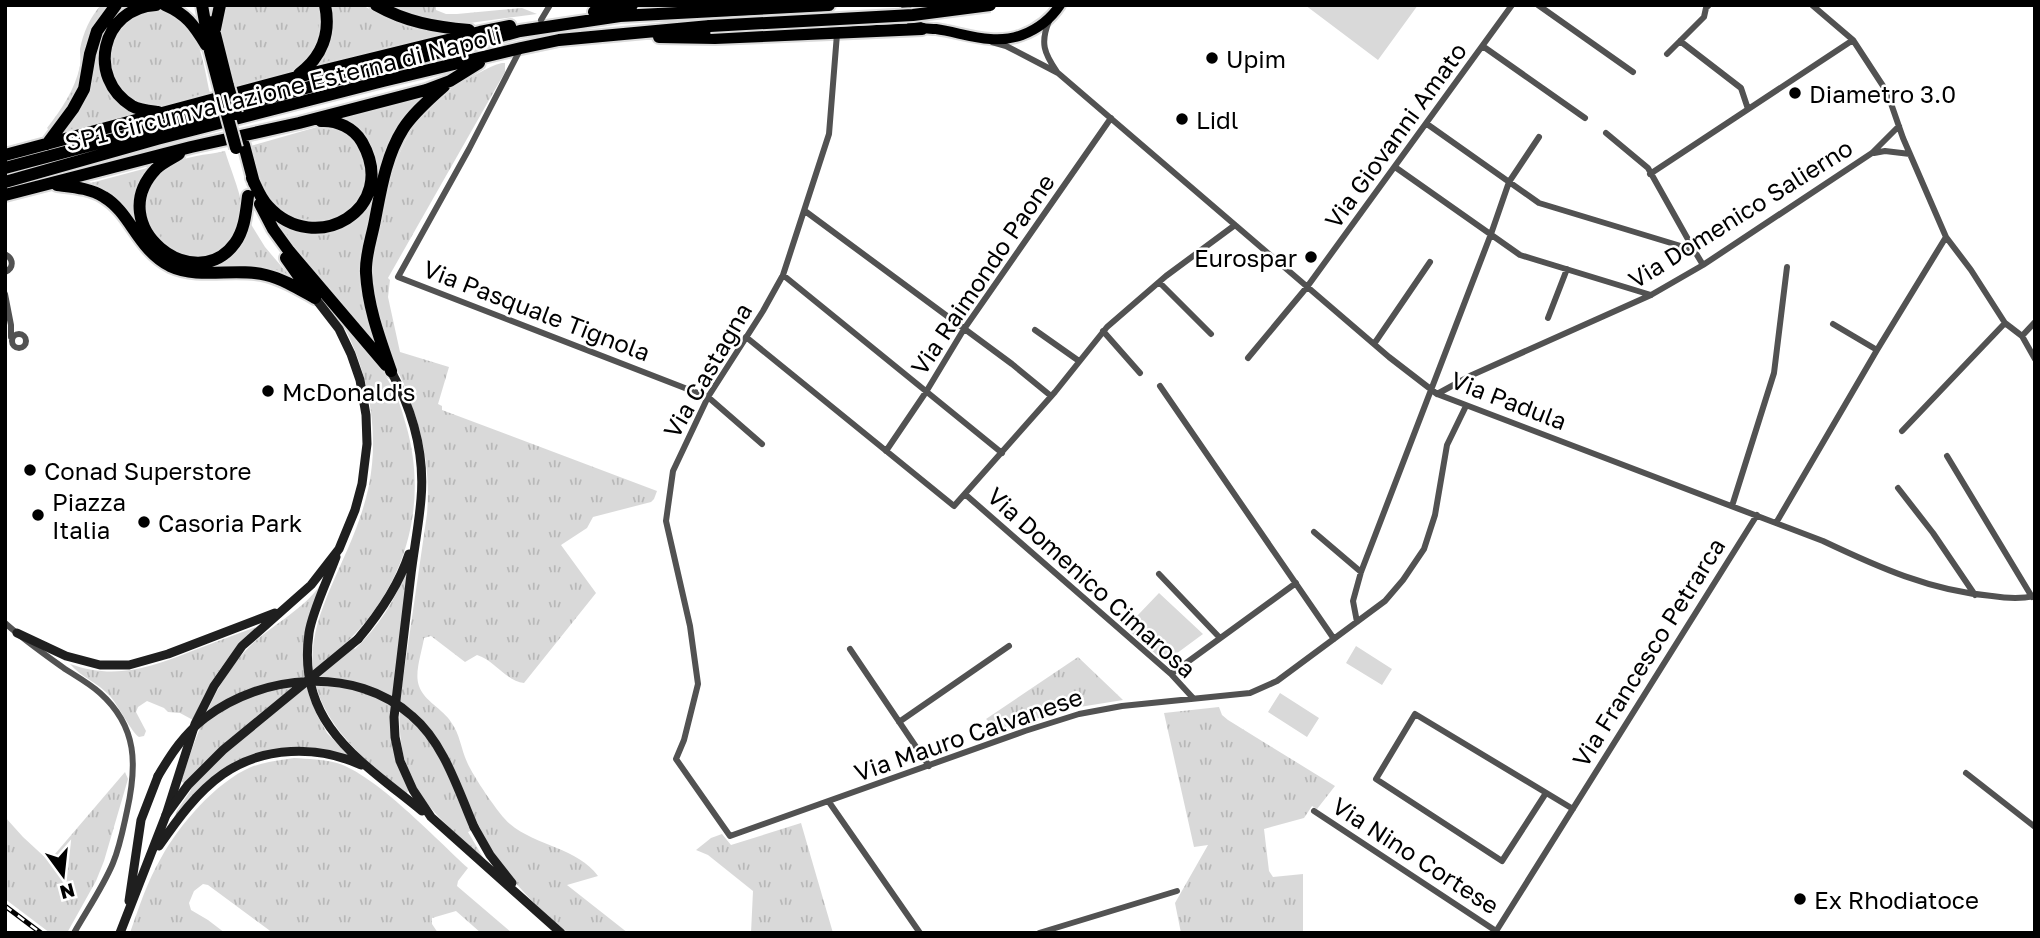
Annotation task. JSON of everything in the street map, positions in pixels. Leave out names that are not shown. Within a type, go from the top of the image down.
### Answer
[{"type":"highway","points":[[47,144],[74,109],[84,89],[97,31],[116,5]]},
{"type":"highway","points":[[156,5],[143,6],[127,13],[115,24],[107,40],[105,60],[110,83],[121,97],[134,107],[162,113]]},
{"type":"highway","points":[[164,5],[180,11],[195,26],[210,51],[224,88],[240,146],[261,198],[282,218],[295,224],[318,227],[335,225],[351,217],[368,197],[371,170],[368,152],[350,128],[330,121],[299,123]]},
{"type":"highway","points":[[202,5],[210,51]]},
{"type":"highway","points":[[209,5],[224,88]]},
{"type":"highway","points":[[215,33],[220,5]]},
{"type":"highway","points":[[293,78],[308,67],[321,48],[327,26],[325,5]]},
{"type":"highway","points":[[376,5],[393,15],[427,26],[508,34]]},
{"type":"highway","points":[[5,155],[293,78],[480,32],[632,5]]},
{"type":"highway","name":"SP1 Circumvallazione Esterna di Napoli","points":[[5,168],[508,34],[580,21],[829,5]]},
{"type":"highway","name":"SP1 Circumvallazione Esterna di Napoli","points":[[5,181],[383,81],[559,40],[710,26],[913,15],[990,5]]},
{"type":"highway","points":[[628,33],[653,37],[715,38],[922,29]]},
{"type":"highway","points":[[391,371],[371,314],[366,269],[379,196],[391,153],[404,128],[421,107],[450,81],[497,54]]},
{"type":"highway","points":[[5,195],[191,147],[299,123],[426,90],[450,81]]},
{"type":"highway","points":[[240,146],[248,196],[255,214],[315,298]]},
{"type":"highway","points":[[191,147],[157,167],[140,196],[144,227],[152,242],[164,253],[178,259],[200,262],[225,253],[235,243],[244,225],[248,196]]},
{"type":"highway","points":[[252,178],[260,205],[273,229],[391,371]]},
{"type":"highway","points":[[50,184],[90,190],[106,198],[153,255],[181,271],[265,274],[315,298]]},
{"type":"main road","points":[[906,5],[909,18],[922,29],[980,39],[1020,36],[1049,20],[1060,5]]},
{"type":"main road","points":[[315,298],[339,329],[351,354],[360,380],[366,415],[367,444],[362,484],[310,630],[308,669],[312,691],[325,722],[343,744],[499,873],[561,933]]},
{"type":"main road","points":[[391,371],[411,413],[419,445],[422,489],[394,717],[395,737],[404,771],[431,817]]},
{"type":"main road","points":[[166,815],[188,785],[223,750],[358,639],[395,586],[406,564],[415,532]]},
{"type":"main road","points":[[120,933],[150,859],[205,701],[223,671],[243,646],[311,585],[339,549]]},
{"type":"main road","points":[[17,633],[66,656],[100,665],[129,666],[169,654],[280,611]]},
{"type":"main road","points":[[126,917],[141,820],[158,776],[173,751],[203,719],[226,704],[263,689],[295,683],[331,682],[353,685],[374,692],[414,717],[441,754],[474,827],[499,873]]},
{"type":"main road","points":[[150,859],[175,823],[211,784],[224,773],[262,756],[283,752],[318,752],[338,756],[374,772]]},
{"type":"street","points":[[541,20],[550,5]]},
{"type":"street","name":"Via Giovanni Amato","points":[[1248,358],[1307,287],[1512,5]]},
{"type":"street","points":[[1538,5],[1633,72]]},
{"type":"street","points":[[1667,54],[1704,18],[1709,5]]},
{"type":"street","points":[[1812,5],[1853,40],[1887,92],[1946,237],[2005,323],[2022,336],[2035,359]]},
{"type":"street","name":"Via Padula","points":[[1049,20],[1044,52],[1058,73]]},
{"type":"street","name":"Via Castagna","points":[[730,836],[676,760],[684,740],[698,684],[690,626],[666,521],[673,471],[708,397],[783,275],[830,134],[836,34]]},
{"type":"street","name":"Via Padula","points":[[980,39],[1006,46],[1058,73],[1374,344],[1434,392],[1757,515],[1919,583],[1975,595],[2033,597]]},
{"type":"street","points":[[1650,173],[1853,40]]},
{"type":"street","points":[[1680,41],[1741,88],[1748,109]]},
{"type":"street","points":[[1484,47],[1585,118]]},
{"type":"street","name":"Via Pasquale Tignola","points":[[521,48],[398,277],[708,397]]},
{"type":"street","name":"Via Raimondo Paone","points":[[886,451],[964,329],[1111,118]]},
{"type":"street","points":[[1427,124],[1539,203],[1694,250]]},
{"type":"street","name":"Via Domenico Salierno","points":[[1434,392],[1651,295],[1703,265],[1872,153],[1899,126]]},
{"type":"street","points":[[1606,133],[1648,169],[1703,265]]},
{"type":"street","points":[[1357,622],[1353,601],[1361,572],[1434,392],[1509,182],[1539,137]]},
{"type":"street","name":"Via Domenico Salierno","points":[[1872,153],[1885,151],[1910,154]]},
{"type":"street","points":[[1395,167],[1520,255],[1651,295]]},
{"type":"street","points":[[805,211],[1051,396]]},
{"type":"street","points":[[746,337],[954,506],[1051,396],[1103,331],[1158,282],[1235,225]]},
{"type":"street","points":[[1776,523],[1946,237]]},
{"type":"street","points":[[5,254],[12,262],[11,268],[5,272]]},
{"type":"street","points":[[1374,344],[1430,262]]},
{"type":"street","points":[[1732,506],[1774,373],[1787,267]]},
{"type":"street","points":[[1548,318],[1567,269]]},
{"type":"street","points":[[783,275],[1002,453]]},
{"type":"street","points":[[1158,282],[1211,334]]},
{"type":"street","points":[[5,294],[12,342],[5,351]]},
{"type":"street","points":[[2022,336],[2035,322]]},
{"type":"street","points":[[1902,432],[2005,323]]},
{"type":"street","points":[[1833,324],[1877,350]]},
{"type":"street","points":[[1035,330],[1079,361]]},
{"type":"street","points":[[1103,331],[1140,373]]},
{"type":"street","points":[[1160,386],[1334,639]]},
{"type":"street","points":[[708,397],[762,444]]},
{"type":"street","name":"Via Mauro Calvanese","points":[[730,836],[1079,714],[1122,706],[1250,694],[1277,681],[1385,601],[1404,580],[1424,548],[1435,515],[1447,445],[1466,406]]},
{"type":"street","points":[[1947,456],[2033,597]]},
{"type":"street","points":[[1898,488],[1933,533],[1975,595]]},
{"type":"street","name":"Via Domenico Cimarosa","points":[[965,495],[1171,674],[1193,698]]},
{"type":"street","name":"Via Francesco Petrarca","points":[[1496,932],[1757,515]]},
{"type":"street","points":[[1314,532],[1361,572]]},
{"type":"street","points":[[1159,574],[1220,638]]},
{"type":"street","points":[[1171,674],[1296,583]]},
{"type":"street","points":[[5,623],[40,652],[100,693],[126,729],[133,753],[131,791],[113,863],[74,933]]},
{"type":"street","points":[[899,722],[1009,646]]},
{"type":"street","points":[[850,649],[929,766]]},
{"type":"street","points":[[1546,793],[1502,861],[1376,779],[1415,714],[1573,809]]},
{"type":"street","points":[[1966,773],[2035,827]]},
{"type":"street","points":[[829,802],[920,933]]},
{"type":"street","name":"Via Nino Cortese","points":[[1314,811],[1496,932]]},
{"type":"street","points":[[1039,933],[1177,891]]},
{"type":"green space","points":[[101,5],[113,5],[75,96],[50,131],[47,128],[75,83],[85,31]]},
{"type":"green space","points":[[124,5],[138,5],[108,29],[101,41],[98,67],[107,90],[115,100],[137,115],[63,136],[80,106],[100,39]]},
{"type":"green space","points":[[221,5],[319,5],[322,13],[320,45],[298,70],[232,88],[217,28]]},
{"type":"green space","points":[[330,5],[362,5],[390,20],[415,29],[443,34],[443,37],[319,66],[332,37]]},
{"type":"green space","points":[[381,5],[434,5],[436,10],[446,14],[522,8],[537,14],[462,24],[433,22]]},
{"type":"green space","points":[[1305,5],[1418,5],[1378,60]]},
{"type":"green space","points":[[156,11],[182,21],[190,30],[201,53],[210,93],[171,106],[142,106],[124,93],[109,76],[112,35],[134,15]]},
{"type":"green space","points":[[505,63],[505,72],[388,278],[388,297],[400,352],[449,367],[438,404],[442,406],[442,410],[657,491],[651,502],[593,517],[587,528],[561,545],[596,593],[524,683],[511,678],[477,655],[465,662],[431,636],[424,638],[418,681],[425,696],[448,717],[470,768],[499,812],[520,831],[568,853],[590,867],[598,876],[567,885],[628,933],[565,933],[505,871],[478,827],[468,832],[484,859],[431,808],[418,791],[403,753],[400,700],[427,514],[426,462],[414,413],[377,320],[370,277],[371,256],[389,184],[412,130],[436,101],[453,88]]},
{"type":"green space","points":[[425,97],[401,127],[363,254],[380,349],[286,240],[276,221],[317,233],[338,229],[357,218],[368,206],[372,192],[356,128],[344,117]]},
{"type":"green space","points":[[317,127],[342,129],[351,136],[365,157],[367,183],[356,203],[344,214],[330,221],[298,222],[265,199],[247,147]]},
{"type":"green space","points":[[225,151],[242,209],[236,229],[224,246],[209,255],[193,257],[177,252],[163,243],[153,230],[147,215],[146,199],[153,182],[163,169],[174,163]]},
{"type":"green space","points":[[151,169],[146,175],[144,236],[87,184]]},
{"type":"green space","points":[[249,221],[265,247],[293,280],[202,268]]},
{"type":"green space","points":[[341,321],[386,376],[400,404],[412,455],[415,484],[413,513],[398,569],[367,620],[347,642],[355,649],[371,632],[409,570],[390,715],[398,765],[409,790],[406,794],[386,780],[355,749],[328,714],[315,681],[313,649],[319,618],[359,521],[372,464],[372,421],[365,380]]},
{"type":"green space","points":[[321,584],[309,616],[308,693],[327,733],[351,758],[274,751],[219,777],[169,828],[191,790],[181,781],[209,708],[227,674],[252,644],[297,609]]},
{"type":"green space","points":[[1159,593],[1203,634],[1165,662],[1129,631],[1140,619],[1137,616]]},
{"type":"green space","points":[[259,626],[220,669],[193,720],[180,713],[168,712],[147,701],[138,707],[136,712],[146,731],[144,736],[139,737],[136,734],[110,696],[70,664],[102,671],[132,670]]},
{"type":"green space","points":[[1356,646],[1392,669],[1382,685],[1346,663]]},
{"type":"green space","points":[[1078,657],[1123,700],[1061,710],[1000,732],[986,719]]},
{"type":"green space","points":[[1280,693],[1319,718],[1307,737],[1268,712]]},
{"type":"green space","points":[[1219,707],[1228,720],[1335,786],[1317,809],[1312,806],[1304,818],[1264,829],[1269,871],[1273,877],[1303,874],[1303,933],[1181,933],[1175,903],[1208,845],[1194,847],[1164,713]]},
{"type":"green space","points":[[294,758],[337,763],[353,770],[387,794],[468,868],[457,886],[512,933],[481,933],[456,911],[432,918],[432,924],[438,933],[273,933],[203,884],[194,891],[189,903],[191,910],[225,933],[130,933],[156,867],[178,832],[200,806],[225,783],[251,767]]},
{"type":"green space","points":[[125,772],[128,779],[96,881],[67,933],[50,933],[5,899],[5,817],[49,861]]},
{"type":"green space","points":[[801,823],[833,933],[751,933],[753,891],[708,855],[696,850],[711,838],[722,834],[731,845]]},
{"type":"railway","points":[[5,906],[41,933]]},
{"type":"place","name":"Upim","points":[[1212,58]]},
{"type":"place","name":"Diametro 3.0","points":[[1795,93]]},
{"type":"place","name":"Lidl","points":[[1182,119]]},
{"type":"place","name":"Eurospar","points":[[1311,257]]},
{"type":"place","name":"McDonald's","points":[[268,391]]},
{"type":"place","name":"Conad Superstore","points":[[30,470]]},
{"type":"place","name":"Piazza Italia","points":[[38,515]]},
{"type":"place","name":"Casoria Park","points":[[144,522]]},
{"type":"place","name":"Ex Rhodiatoce","points":[[1800,899]]}]
